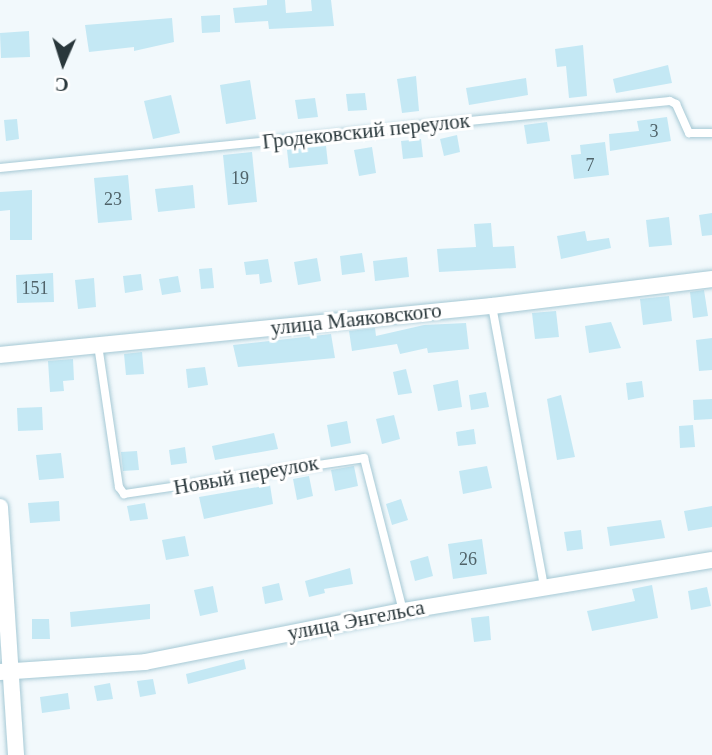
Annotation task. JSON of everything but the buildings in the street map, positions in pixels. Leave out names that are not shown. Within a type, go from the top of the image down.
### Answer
[{"type":"street","name":"улица Маяковского","points":[[0,355],[492,306],[712,279]]},
{"type":"street","points":[[0,508],[7,671],[16,755]]},
{"type":"street","name":"улица Энгельса","points":[[7,671],[145,662],[402,611],[712,560]]},
{"type":"lane","name":"Гродековский переулок","points":[[0,168],[670,101],[677,104],[689,132],[712,133]]},
{"type":"lane","points":[[492,306],[544,587]]},
{"type":"lane","name":"Новый переулок","points":[[97,344],[119,487],[124,494],[364,458],[402,611]]}]
